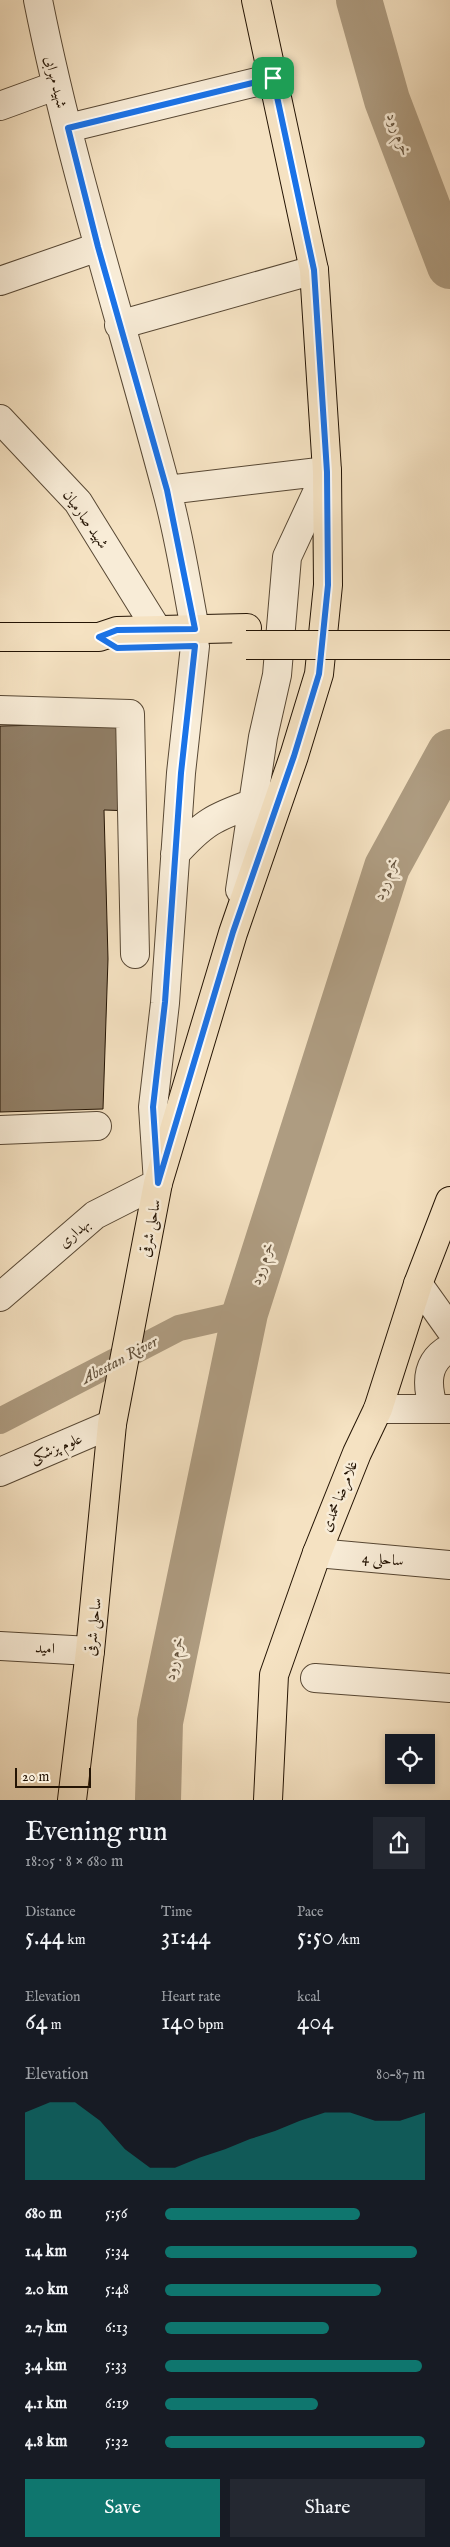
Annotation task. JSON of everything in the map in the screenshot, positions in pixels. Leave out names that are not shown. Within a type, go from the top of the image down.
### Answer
[{"type":"main road","name":"ساحلی شرقی","points":[[72,1800],[90,1651],[112,1424],[158,1183],[233,932],[294,756],[319,674],[328,585],[327,472],[314,270],[256,0]]},
{"type":"main road","points":[[99,637],[117,648],[195,638],[450,627]]},
{"type":"main road","points":[[0,637],[99,637],[117,630],[158,630],[195,638]]},
{"type":"main road","points":[[246,637],[450,645]]},
{"type":"main road","name":"غلامرضا محمدی","points":[[268,1800],[274,1675],[317,1553],[357,1453],[378,1409],[418,1284],[450,1201]]},
{"type":"street","name":"شهید مهرابی","points":[[38,0],[55,86],[68,128],[119,325],[167,490],[195,638],[181,773],[165,1002],[153,1107],[158,1183]]},
{"type":"street","points":[[68,128],[273,78]]},
{"type":"street","points":[[0,106],[55,86]]},
{"type":"street","points":[[0,281],[98,247]]},
{"type":"street","points":[[119,325],[314,270]]},
{"type":"street","name":"شهید صارمیان","points":[[0,418],[78,502],[158,630]]},
{"type":"street","points":[[167,490],[327,472]]},
{"type":"street","points":[[233,932],[263,737],[277,674],[287,556],[327,472]]},
{"type":"street","points":[[0,710],[130,714],[136,954]]},
{"type":"street","points":[[181,773],[203,806],[218,816]]},
{"type":"street","points":[[176,854],[194,834],[218,816],[254,803]]},
{"type":"street","points":[[0,1130],[97,1126]]},
{"type":"street","name":"بهداری","points":[[0,1297],[95,1215],[158,1183]]},
{"type":"street","points":[[418,1284],[450,1329]]},
{"type":"street","points":[[442,1409],[428,1390],[430,1370],[442,1353],[450,1348]]},
{"type":"street","points":[[378,1409],[442,1409]]},
{"type":"street","name":"علوم پزشکی","points":[[0,1472],[112,1424]]},
{"type":"street","name":"ساحلی 4","points":[[317,1553],[450,1565]]},
{"type":"street","name":"امید","points":[[0,1646],[90,1651]]},
{"type":"street","points":[[315,1678],[450,1688]]},
{"type":"building","points":[[123,723],[133,811],[104,810],[108,959],[103,1109],[0,1112],[0,726]]},
{"type":"waterway","name":"خرم رود","points":[[359,0],[387,100],[450,266]]},
{"type":"waterway","name":"خرم رود","points":[[158,1800],[160,1722],[245,1313],[387,867],[450,752]]},
{"type":"waterway","name":"Abestan River","points":[[0,1421],[179,1328],[245,1313]]},
{"type":"route","points":[[273,78],[314,270],[327,472],[328,585],[319,674],[294,756],[233,932],[158,1183],[153,1107],[165,1002],[181,773],[195,646],[117,648],[99,637],[117,630],[195,629],[167,490],[119,325],[68,128],[273,78]]}]
